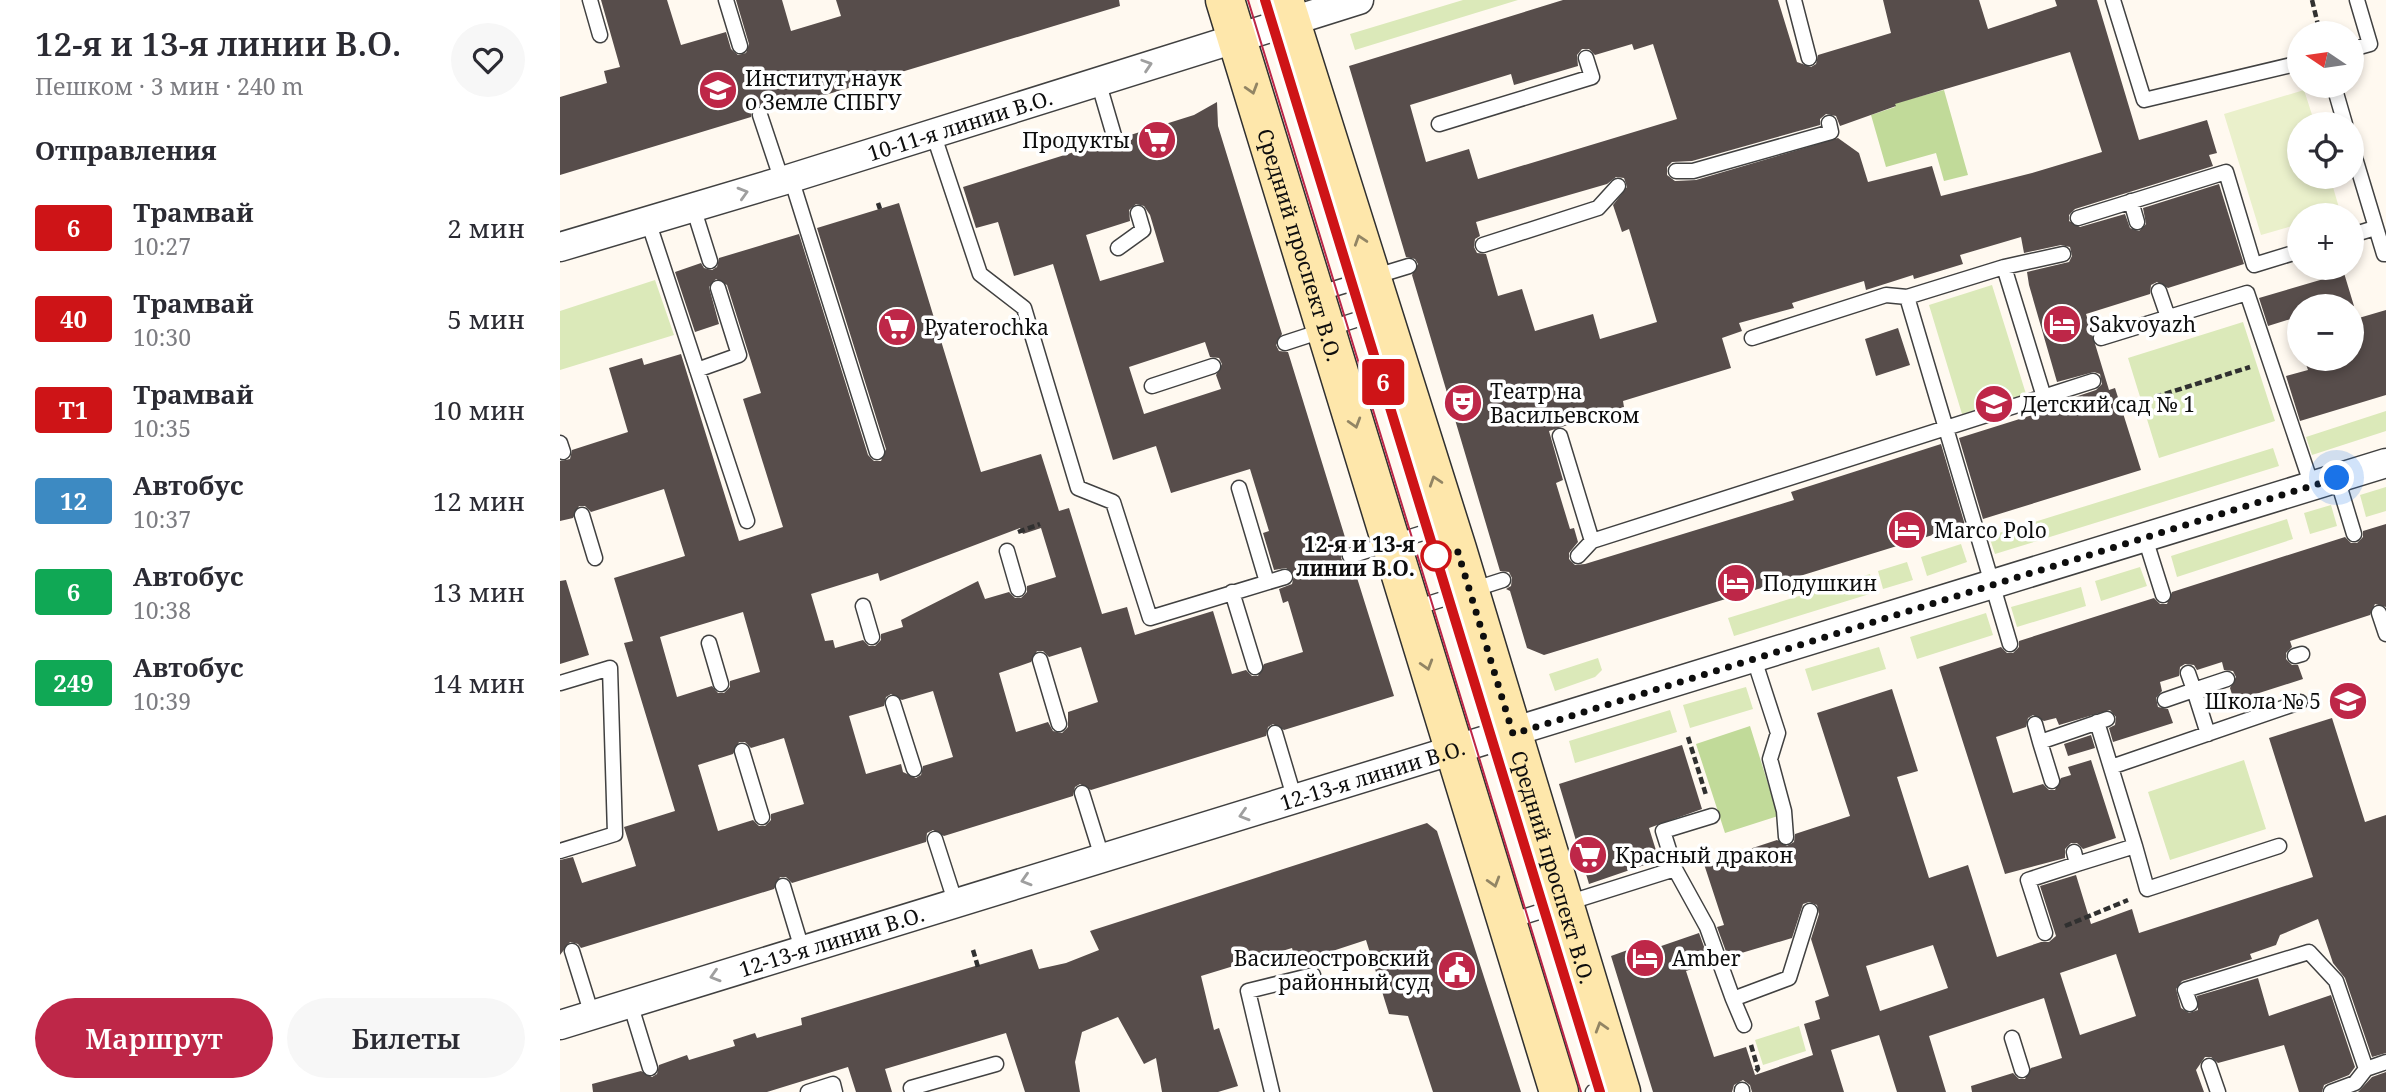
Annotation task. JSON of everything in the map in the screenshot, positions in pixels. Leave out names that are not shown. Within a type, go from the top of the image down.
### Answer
[{"type":"main road","name":"Средний проспект В.О.","points":[[1225,0],[1559,1092]]},
{"type":"main road","name":"Средний проспект В.О.","points":[[1287,10],[1449,524],[1486,585],[1513,734],[1564,904],[1611,1089]]},
{"type":"street","name":"10-11-я линии В.О.","points":[[560,247],[787,180],[1237,37],[1287,10],[1359,0]]},
{"type":"street","name":"12-13-я линии В.О.","points":[[560,1025],[954,901],[1513,734],[2386,463]]},
{"type":"lane","points":[[590,0],[600,35]]},
{"type":"lane","points":[[726,0],[740,46]]},
{"type":"lane","points":[[1794,0],[1809,58]]},
{"type":"lane","points":[[2113,0],[2144,100],[2287,66]]},
{"type":"lane","points":[[2357,0],[2363,21]]},
{"type":"lane","points":[[2364,24],[2370,44],[2364,46]]},
{"type":"lane","points":[[1439,124],[1592,77],[1586,58]]},
{"type":"lane","points":[[1098,81],[1115,139]]},
{"type":"lane","points":[[760,115],[787,180],[877,452]]},
{"type":"lane","points":[[1676,171],[1693,172],[1831,132],[1829,123]]},
{"type":"lane","points":[[933,133],[980,274],[1024,307],[1078,488],[1113,502],[1150,618],[1285,577]]},
{"type":"lane","points":[[2078,218],[2226,172],[2254,265],[2287,255]]},
{"type":"lane","points":[[1483,245],[1598,208],[1618,186]]},
{"type":"lane","points":[[2364,189],[2386,254]]},
{"type":"lane","points":[[2131,201],[2137,222]]},
{"type":"lane","points":[[693,207],[710,261]]},
{"type":"lane","points":[[1118,248],[1143,230],[1138,213]]},
{"type":"lane","points":[[648,220],[747,521]]},
{"type":"lane","points":[[2364,231],[2375,228]]},
{"type":"lane","points":[[1752,338],[1886,295],[1907,297],[2004,267],[2063,254]]},
{"type":"lane","points":[[1284,343],[1321,312],[1377,295],[1409,266]]},
{"type":"lane","points":[[2004,267],[2044,397]]},
{"type":"lane","points":[[697,370],[739,355],[719,288]]},
{"type":"lane","points":[[2159,290],[2168,317]]},
{"type":"lane","points":[[2101,338],[2247,293],[2270,360],[2325,482],[2354,534]]},
{"type":"lane","points":[[1321,312],[1377,295]]},
{"type":"lane","points":[[1907,297],[2010,644]]},
{"type":"lane","points":[[1152,386],[1213,366]]},
{"type":"lane","points":[[1578,556],[1592,541],[2093,381]]},
{"type":"lane","points":[[1560,436],[1592,541]]},
{"type":"lane","points":[[1239,488],[1267,582]]},
{"type":"lane","points":[[582,515],[595,558]]},
{"type":"lane","points":[[1350,556],[1449,524]]},
{"type":"lane","points":[[2145,538],[2163,595]]},
{"type":"lane","points":[[1007,551],[1018,589]]},
{"type":"lane","points":[[1411,610],[1486,585]]},
{"type":"lane","points":[[1232,592],[1255,667]]},
{"type":"lane","points":[[863,606],[872,637]]},
{"type":"lane","points":[[2379,612],[2386,634]]},
{"type":"lane","points":[[709,643],[722,684]]},
{"type":"lane","points":[[1754,659],[1778,733],[1770,759],[1784,811],[1786,837]]},
{"type":"lane","points":[[1040,660],[1059,724]]},
{"type":"lane","points":[[560,683],[610,668],[615,835],[560,851]]},
{"type":"lane","points":[[2188,673],[2208,734]]},
{"type":"lane","points":[[2165,700],[2227,679]]},
{"type":"lane","points":[[2111,767],[2300,702]]},
{"type":"lane","points":[[893,703],[914,769]]},
{"type":"lane","points":[[2040,742],[2102,721],[2111,767],[2147,889],[2279,846]]},
{"type":"lane","points":[[2035,724],[2052,781]]},
{"type":"lane","points":[[1275,733],[1295,800]]},
{"type":"lane","points":[[742,751],[762,817]]},
{"type":"lane","points":[[1082,793],[1102,857]]},
{"type":"lane","points":[[1712,816],[1663,831],[1675,869],[1707,927],[1744,1025]]},
{"type":"lane","points":[[935,839],[954,901]]},
{"type":"lane","points":[[2045,933],[2028,880],[2075,858],[2134,846]]},
{"type":"lane","points":[[1506,922],[1675,869]]},
{"type":"lane","points":[[783,886],[802,949]]},
{"type":"lane","points":[[1733,999],[1789,978],[1810,911]]},
{"type":"lane","points":[[572,951],[592,1015]]},
{"type":"lane","points":[[2190,1004],[2185,990],[2309,952],[2336,981],[2366,1069]]},
{"type":"lane","points":[[1272,1092],[1248,991],[1313,975]]},
{"type":"lane","points":[[630,1003],[650,1069]]},
{"type":"lane","points":[[2012,1038],[2022,1070]]},
{"type":"lane","points":[[2331,1092],[2355,1083],[2366,1069],[2386,1062]]},
{"type":"lane","points":[[913,1092],[911,1088],[996,1064]]},
{"type":"lane","points":[[2209,1066],[2218,1092]]},
{"type":"lane","points":[[808,1092],[833,1084],[835,1092]]},
{"type":"path","points":[[2312,0],[2317,21]]},
{"type":"path","points":[[2155,397],[2270,360]]},
{"type":"path","points":[[1688,737],[1712,816]]},
{"type":"path","points":[[2045,933],[2115,908],[2147,889]]},
{"type":"path","points":[[974,950],[978,967]]},
{"type":"path","points":[[1742,1091],[1758,1069],[1744,1025]]},
{"type":"green space","points":[[1463,0],[1518,0],[1355,50],[1350,34]]},
{"type":"green space","points":[[1944,90],[1968,175],[1944,181],[1936,153],[1886,167],[1871,115],[1895,107],[1895,103]]},
{"type":"green space","points":[[2287,95],[2287,98],[2307,98],[2311,112],[2287,112],[2287,189],[2334,189],[2338,203],[2287,203],[2287,227],[2261,235],[2224,114]]},
{"type":"green space","points":[[655,280],[674,335],[560,370],[560,311]]},
{"type":"green space","points":[[1992,285],[2026,394],[1962,414],[1929,305]]},
{"type":"green space","points":[[2243,322],[2275,421],[2159,458],[2128,358]]},
{"type":"green space","points":[[2386,411],[2386,431],[2312,455],[2306,437]]},
{"type":"green space","points":[[2273,448],[2279,466],[1995,554],[1989,536]]},
{"type":"green space","points":[[2386,487],[2386,511],[2366,517],[2360,495]]},
{"type":"green space","points":[[2331,505],[2337,526],[2310,534],[2304,513]]},
{"type":"green space","points":[[2287,519],[2293,539],[2177,577],[2171,556]]},
{"type":"green space","points":[[1961,544],[1967,562],[1927,576],[1921,557]]},
{"type":"green space","points":[[1907,562],[1913,580],[1883,589],[1878,571]]},
{"type":"green space","points":[[2140,567],[2147,586],[2101,601],[2095,581]]},
{"type":"green space","points":[[1870,574],[1876,592],[1734,636],[1728,618]]},
{"type":"green space","points":[[2081,587],[2086,606],[2017,627],[2011,607]]},
{"type":"green space","points":[[1986,613],[1993,635],[1917,659],[1910,637]]},
{"type":"green space","points":[[1879,647],[1886,669],[1812,691],[1805,669]]},
{"type":"green space","points":[[1598,658],[1602,670],[1595,677],[1555,691],[1549,674]]},
{"type":"green space","points":[[1746,687],[1753,709],[1690,728],[1683,705]]},
{"type":"green space","points":[[1670,710],[1677,732],[1575,763],[1569,741]]},
{"type":"green space","points":[[1750,726],[1778,816],[1725,833],[1696,744]]},
{"type":"green space","points":[[2244,760],[2266,829],[2170,860],[2148,792]]},
{"type":"green space","points":[[1799,1026],[1806,1051],[1763,1065],[1755,1040]]},
{"type":"building","name":"Институт наук о Земле СПБГУ","points":[[601,0],[667,0],[681,45],[726,32],[731,49],[738,55],[746,53],[749,44],[736,0],[782,0],[791,31],[841,16],[836,0],[1119,0],[1120,6],[769,112],[758,106],[752,109],[751,117],[560,175],[560,97],[607,83],[604,71],[620,67]]},
{"type":"building","points":[[1563,0],[1778,0],[1797,62],[1811,67],[1816,64],[1818,55],[1891,33],[1883,0],[1979,0],[1988,29],[2057,6],[2055,0],[2097,0],[2139,140],[2207,120],[2217,153],[2209,155],[2213,166],[2075,209],[2069,215],[2069,221],[2080,227],[2125,214],[2130,228],[2139,231],[2146,224],[2143,208],[2219,184],[2244,264],[2168,288],[2157,282],[2151,285],[2150,294],[2086,314],[2109,390],[2115,388],[2141,470],[1983,519],[1959,438],[2064,405],[2063,401],[2096,390],[2102,384],[2100,374],[2094,372],[2057,382],[2029,285],[2027,272],[2069,262],[2072,256],[2070,247],[2061,245],[2024,253],[2021,237],[1960,255],[1963,264],[1914,279],[1913,275],[1866,290],[1864,281],[1792,303],[1794,308],[1739,323],[1742,331],[1722,338],[1731,368],[1623,401],[1624,407],[1549,431],[1563,480],[1556,483],[1570,529],[1574,528],[1578,542],[1569,553],[1569,559],[1575,565],[1794,500],[1791,492],[1941,444],[1965,525],[1544,655],[1527,648],[1510,591],[1506,589],[1511,586],[1512,578],[1509,572],[1500,571],[1412,275],[1418,264],[1415,259],[1406,257],[1349,66]],"holes":[[[1632,44],[1634,50],[1653,44],[1677,119],[1478,179],[1469,149],[1426,162],[1410,105],[1511,74],[1514,85],[1578,66],[1577,55],[1582,49],[1589,49],[1595,55]],[[2070,52],[2102,152],[1941,196],[1932,166],[1868,182],[1859,153],[1838,138],[1696,180],[1675,181],[1667,175],[1667,167],[1672,162],[1692,161],[1820,125],[1820,119],[1826,114],[1836,116],[1840,126],[1896,106],[1895,104]],[[1616,177],[1624,178],[1627,187],[1613,205],[1622,232],[1629,229],[1657,322],[1600,339],[1593,314],[1535,331],[1522,289],[1498,296],[1486,254],[1477,253],[1474,247],[1475,239],[1480,236],[1476,222],[1607,184]]]},
{"type":"building","points":[[1217,102],[1218,126],[1282,334],[1276,345],[1279,351],[1288,352],[1348,547],[1343,550],[1341,558],[1344,564],[1353,565],[1394,696],[1284,730],[1273,724],[1268,727],[1266,736],[1091,790],[1080,784],[1075,787],[1073,796],[944,836],[933,830],[927,833],[926,842],[792,883],[786,877],[780,877],[774,889],[581,948],[570,942],[560,955],[560,860],[573,857],[582,883],[636,866],[624,827],[675,811],[624,643],[633,641],[614,578],[685,556],[664,489],[591,512],[585,506],[579,506],[573,518],[560,521],[560,461],[570,459],[572,450],[628,432],[609,368],[642,358],[644,365],[681,354],[739,541],[783,527],[743,399],[761,393],[727,285],[716,279],[709,287],[719,324],[695,332],[675,272],[701,263],[704,268],[712,270],[717,267],[719,258],[799,234],[868,455],[874,461],[881,461],[886,449],[817,228],[899,203],[981,472],[1041,454],[1059,511],[1069,508],[1102,614],[1127,607],[1135,635],[1213,611],[1232,674],[1246,670],[1252,676],[1258,676],[1264,664],[1303,652],[1288,601],[1283,603],[1279,589],[1292,584],[1294,575],[1286,568],[1274,570],[1263,533],[1269,531],[1250,469],[1171,493],[1156,446],[1113,460],[1053,264],[1014,276],[998,222],[976,228],[963,187],[1106,142],[1112,148],[1118,148],[1124,137],[1194,115]],"holes":[[[1136,204],[1144,206],[1150,215],[1164,262],[1100,281],[1086,235],[1130,221],[1129,210]],[[1205,342],[1210,357],[1219,358],[1222,364],[1216,375],[1221,389],[1144,414],[1129,367]],[[1020,528],[1023,534],[1041,528],[1056,577],[1027,586],[1027,592],[1021,598],[1015,598],[1009,592],[985,599],[978,581],[901,620],[903,627],[881,634],[881,640],[875,646],[869,646],[863,640],[835,648],[833,640],[825,641],[811,594],[878,573],[880,581]],[[743,612],[760,672],[730,681],[730,687],[724,693],[718,693],[712,686],[677,697],[660,637]],[[1081,647],[1098,702],[1068,712],[1068,727],[1062,733],[1053,731],[1048,722],[1016,732],[999,673],[1031,662],[1037,651],[1043,651],[1049,657]],[[933,691],[953,757],[923,766],[921,775],[916,778],[903,772],[901,764],[866,774],[849,716],[884,706],[886,697],[891,694],[902,700]],[[784,738],[804,804],[771,814],[771,820],[765,826],[759,826],[753,820],[718,831],[698,765],[733,754],[739,742],[745,742],[751,748]]]},
{"type":"building","points":[[2320,280],[2346,280],[2350,294],[2287,294],[2287,320],[2268,326],[2259,298]]},
{"type":"building","points":[[2386,310],[2386,395],[2300,421],[2286,376],[2304,371],[2364,371],[2364,316]]},
{"type":"building","points":[[1898,328],[1910,365],[1876,376],[1865,339]]},
{"type":"building","points":[[2386,524],[2386,607],[2375,604],[2370,615],[2290,641],[2292,647],[2286,653],[2286,659],[2292,665],[2298,665],[2303,679],[2234,701],[2230,688],[2236,677],[2233,671],[2224,670],[2222,662],[2197,670],[2194,665],[2185,664],[2180,667],[2179,676],[2160,682],[2162,691],[2156,698],[2158,707],[2168,709],[2173,723],[2113,742],[2109,728],[2115,725],[2116,717],[2110,710],[2059,725],[2056,718],[2044,721],[2033,715],[2028,718],[2026,727],[1996,737],[2013,793],[2043,784],[2049,790],[2055,790],[2061,778],[2071,775],[2068,767],[2091,760],[2116,838],[2083,849],[2077,843],[2071,843],[2065,849],[2065,858],[2005,874],[1939,667],[2001,647],[2007,653],[2013,653],[2019,647],[2019,641],[2154,598],[2160,604],[2167,604],[2172,592],[2345,537],[2351,543],[2357,543],[2363,537],[2363,531]]},
{"type":"building","points":[[566,580],[589,655],[560,664],[560,581]]},
{"type":"building","points":[[1892,689],[1918,771],[1897,777],[1929,878],[1968,865],[1997,957],[2041,942],[2049,942],[2056,936],[2040,886],[2076,875],[2091,924],[2132,909],[2139,933],[2313,877],[2269,738],[2332,718],[2365,822],[2386,815],[2386,1053],[2372,1057],[2345,978],[2333,963],[2318,919],[2280,935],[2276,945],[2250,954],[2252,959],[2182,981],[2176,989],[2181,1008],[2189,1013],[2198,1010],[2197,996],[2258,978],[2269,1016],[2331,995],[2355,1067],[2349,1075],[2324,1085],[2322,1092],[2299,1092],[2284,1045],[2218,1063],[2211,1057],[2205,1057],[2196,1070],[2204,1092],[1972,1092],[1971,1086],[2013,1073],[2019,1079],[2025,1079],[2031,1068],[2062,1058],[2044,998],[1929,1036],[1946,1092],[1897,1092],[1879,1035],[1831,1050],[1844,1092],[1752,1092],[1750,1085],[1743,1080],[1734,1085],[1732,1092],[1653,1092],[1611,956],[1636,947],[1638,954],[1699,933],[1710,963],[1686,971],[1714,1057],[1746,1047],[1755,1075],[1813,1055],[1804,1024],[1820,1019],[1815,1001],[1829,996],[1811,939],[1819,914],[1817,905],[1809,902],[1803,904],[1792,938],[1728,957],[1717,927],[1724,925],[1704,864],[1777,840],[1787,846],[1794,842],[1795,834],[1850,816],[1817,713]],"holes":[[[1933,945],[1948,988],[1880,1011],[1866,966]],[[2116,954],[2136,1016],[2080,1035],[2060,973]]]},
{"type":"building","points":[[2091,735],[2095,748],[2068,756],[2064,744]]},
{"type":"building","points":[[1682,745],[1702,809],[1649,828],[1659,860],[1589,884],[1559,784]]},
{"type":"building","points":[[1427,823],[1437,831],[1521,1092],[1433,1092],[1408,1016],[1389,1014],[1366,940],[1296,963],[1292,948],[1201,976],[1214,1030],[1219,1028],[1238,1086],[1218,1092],[1162,1092],[1156,1058],[1144,1064],[1118,1017],[1082,1032],[1075,1062],[1080,1092],[1025,1092],[1006,1033],[885,1069],[892,1092],[856,1092],[848,1067],[767,1092],[593,1092],[592,1084],[641,1071],[652,1077],[657,1074],[659,1065],[687,1055],[689,1060],[735,1046],[733,1040],[755,1033],[757,1038],[802,1025],[801,1018],[1032,949],[1039,969],[1066,963],[1099,950],[1090,931]]},
{"type":"building","points":[[2386,1072],[2386,1092],[2358,1092],[2372,1077]]},
{"type":"tram line","points":[[1248,0],[1581,1092]]},
{"type":"tram line","points":[[1265,0],[1599,1092]]},
{"type":"tram line","name":"6","points":[[1265,0],[1600,1092]]},
{"type":"place","name":"Институт наук о Земле СПБГУ","points":[[718,90]]},
{"type":"place","name":"Продукты","points":[[1157,140]]},
{"type":"place","name":"Sakvoyazh","points":[[2062,324]]},
{"type":"place","name":"Pyaterochka","points":[[897,327]]},
{"type":"place","name":"Театр на Васильевском","points":[[1463,403]]},
{"type":"place","name":"Детский сад № 1","points":[[1994,404]]},
{"type":"place","name":"Marco Polo","points":[[1907,530]]},
{"type":"place","name":"12-я и 13-я линии В.О.","points":[[1436,556]]},
{"type":"place","name":"Подушкин","points":[[1736,583]]},
{"type":"place","name":"Школа № 5","points":[[2348,701]]},
{"type":"place","name":"Красный дракон","points":[[1588,855]]},
{"type":"place","name":"Amber","points":[[1645,958]]},
{"type":"place","name":"Василеостровский районный суд","points":[[1457,970]]},
{"type":"route","points":[[1436,556],[1457,549],[1513,734],[2337,478]]}]
